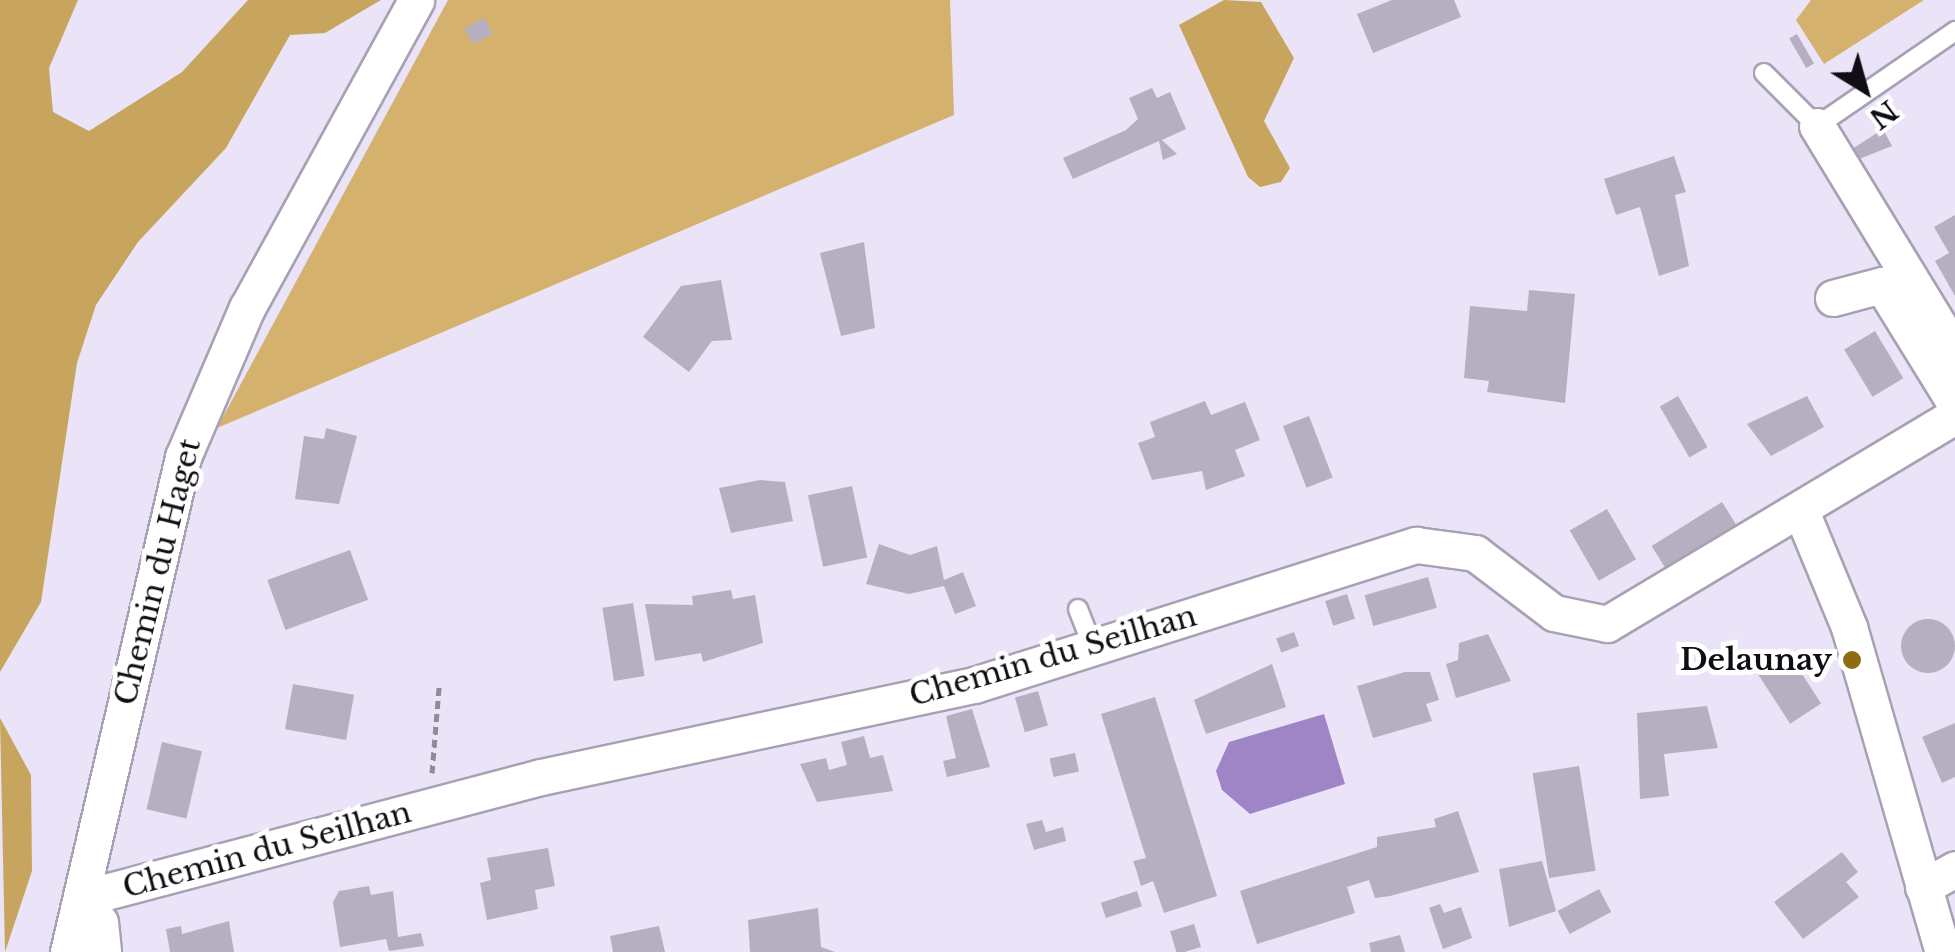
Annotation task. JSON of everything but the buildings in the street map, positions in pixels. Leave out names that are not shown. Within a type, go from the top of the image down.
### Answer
[{"type":"street","name":"Chemin du Haget","points":[[68,952],[183,457],[248,308],[416,0]]},
{"type":"street","points":[[1818,126],[1955,352]]},
{"type":"street","points":[[1834,298],[1882,285],[1955,403]]},
{"type":"street","name":"Chemin du Seilhan","points":[[83,898],[429,807],[974,685],[1416,545],[1475,554],[1554,613],[1607,624],[1801,512],[1955,416]]},
{"type":"street","points":[[1801,512],[1849,627],[1943,952]]},
{"type":"street","points":[[1923,887],[1955,869]]},
{"type":"street","points":[[83,898],[100,922],[103,952]]},
{"type":"lane","points":[[1764,74],[1818,126],[1955,31]]},
{"type":"lane","points":[[1078,609],[1093,647]]},
{"type":"path","points":[[429,807],[439,686]]},
{"type":"shaded area","points":[[0,0],[78,0],[49,68],[53,112],[89,131],[182,72],[248,0],[381,0],[325,33],[290,35],[226,148],[138,242],[96,305],[77,363],[41,602],[0,672]]},
{"type":"shaded area","points":[[448,0],[950,0],[954,115],[217,428]]},
{"type":"shaded area","points":[[1224,0],[1261,2],[1294,58],[1264,121],[1290,168],[1281,182],[1260,187],[1248,177],[1179,25]]},
{"type":"shaded area","points":[[1811,0],[1924,0],[1824,64],[1796,20]]},
{"type":"shaded area","points":[[1324,714],[1345,784],[1250,814],[1222,790],[1216,771],[1229,742]]},
{"type":"shaded area","points":[[0,718],[31,775],[32,871],[5,952]]},
{"type":"place","name":"Delaunay","points":[[1852,660]]}]
